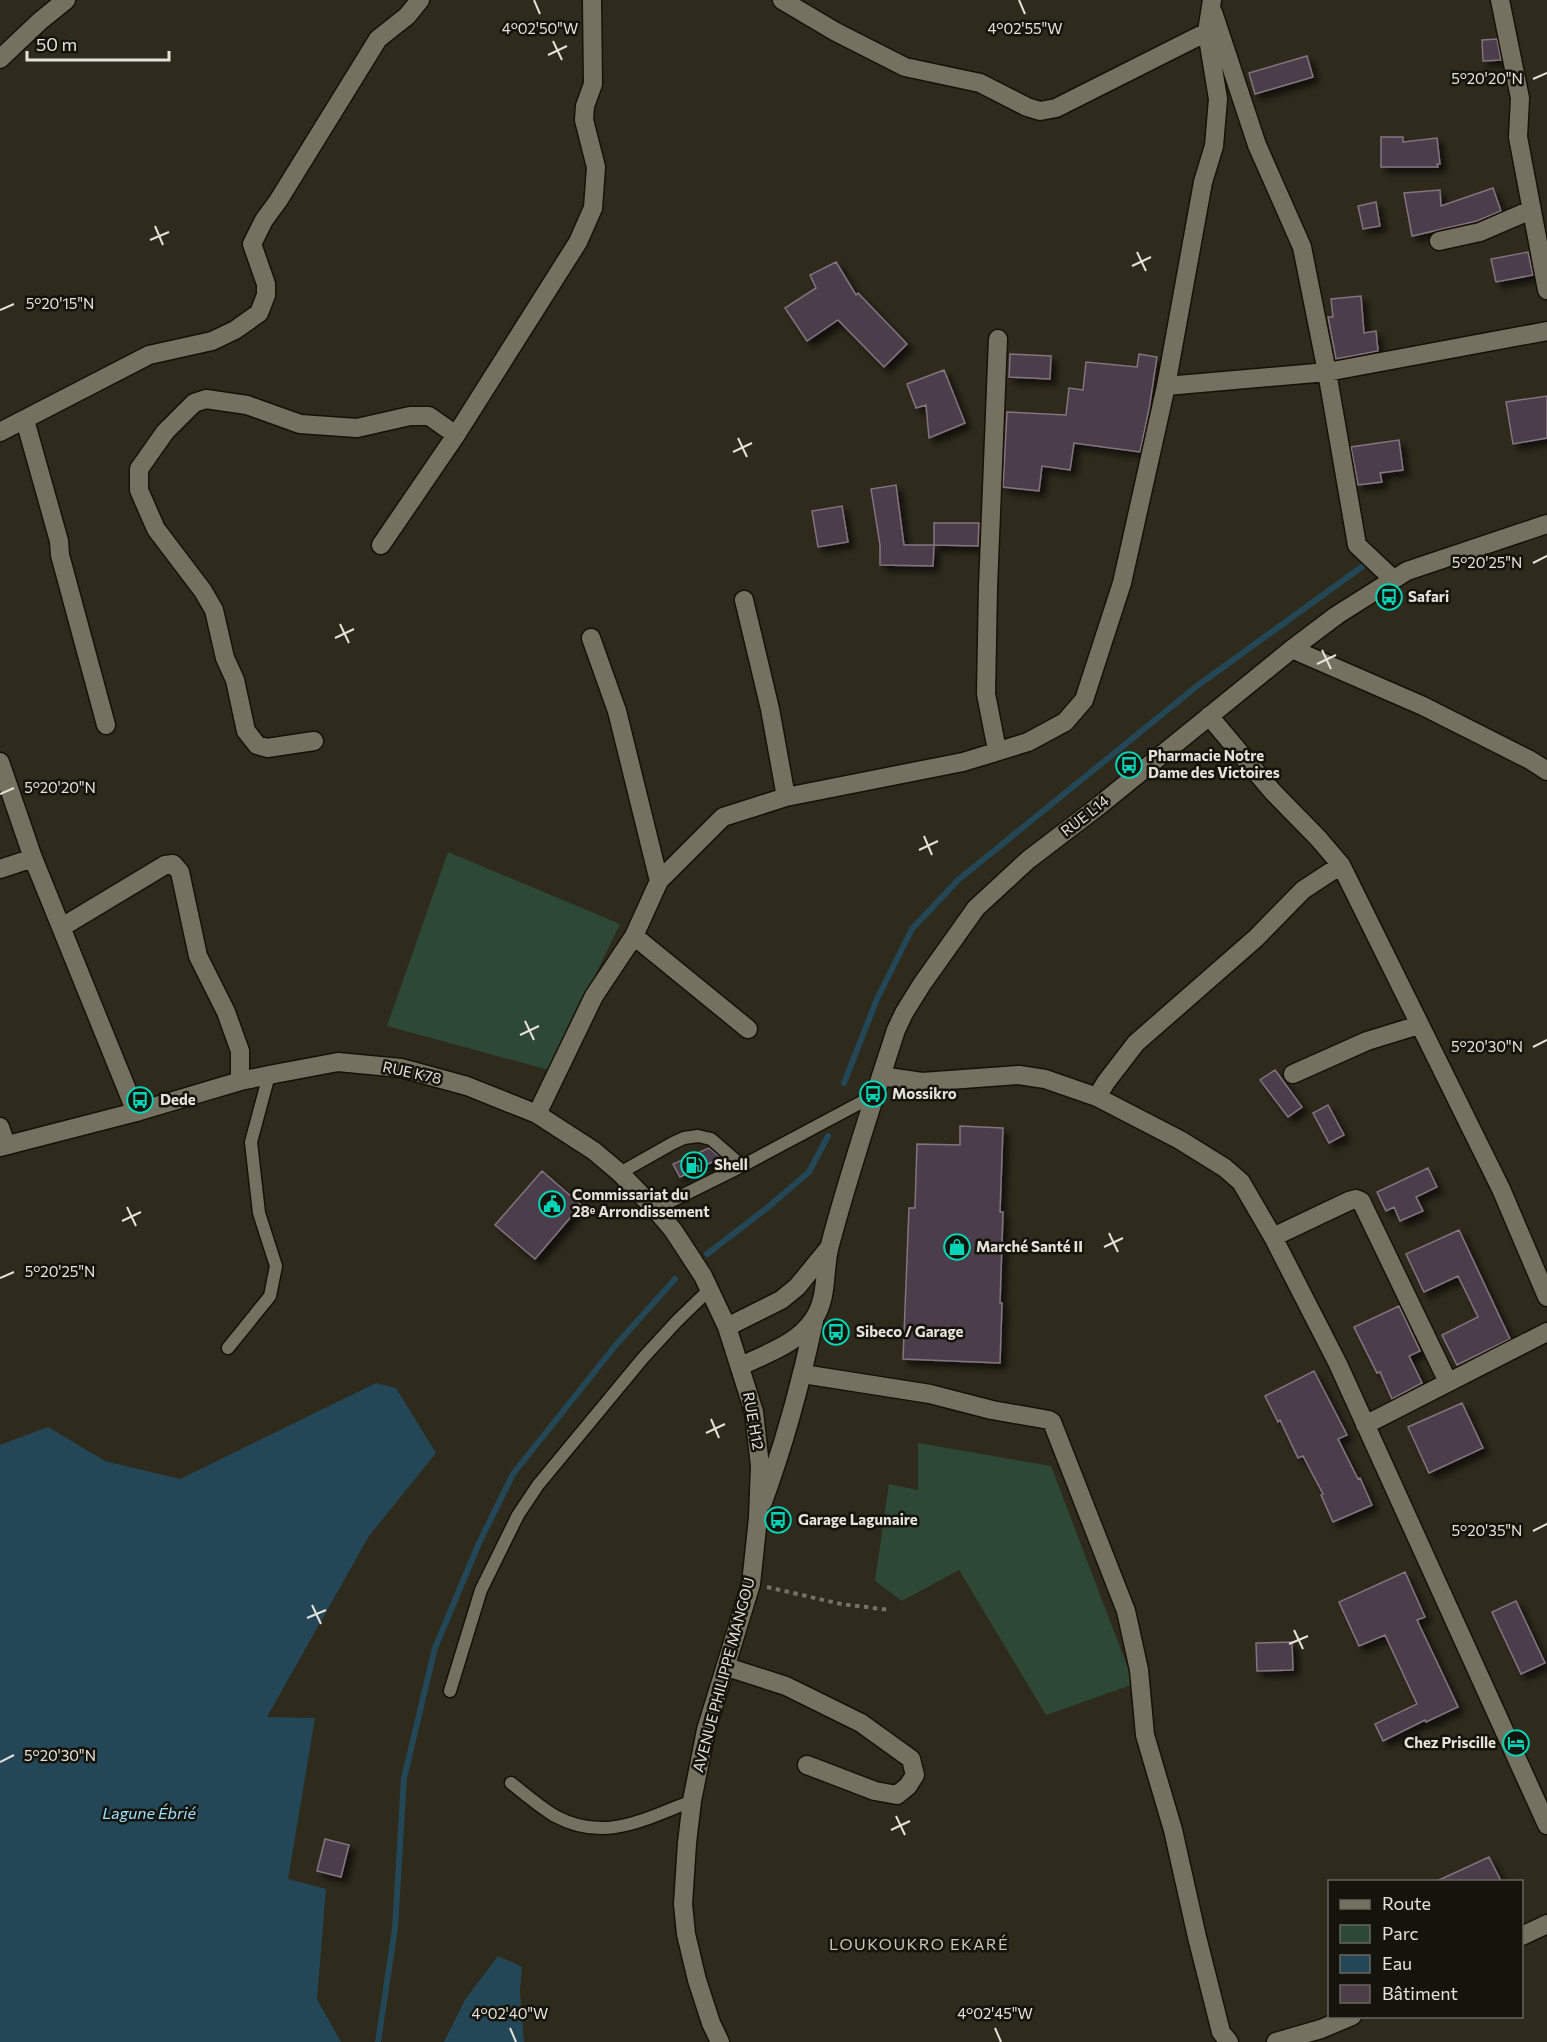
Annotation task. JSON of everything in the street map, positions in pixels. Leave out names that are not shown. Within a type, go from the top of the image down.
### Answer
[{"type":"street","points":[[0,59],[66,0]]},
{"type":"street","points":[[0,432],[149,355],[212,341],[235,330],[259,313],[266,295],[266,284],[252,244],[260,228],[378,39],[407,16],[420,0]]},
{"type":"street","points":[[381,545],[456,435],[578,242],[593,208],[596,167],[584,120],[585,106],[593,84],[592,0]]},
{"type":"street","points":[[782,0],[836,32],[905,67],[980,83],[1027,107],[1040,111],[1056,108],[1207,32]]},
{"type":"street","points":[[1500,0],[1520,98],[1518,136],[1547,290]]},
{"type":"street","points":[[537,1114],[594,996],[634,936],[659,881],[723,817],[786,797],[963,762],[1028,742],[1065,722],[1084,700],[1122,582],[1166,386],[1203,182],[1214,146],[1218,99],[1207,32],[1211,3]]},
{"type":"street","points":[[1211,3],[1257,146],[1302,247],[1327,372],[1357,545],[1394,579]]},
{"type":"street","points":[[1439,241],[1480,232],[1531,210]]},
{"type":"street","points":[[1166,386],[1327,372],[1547,331]]},
{"type":"street","points":[[997,750],[986,694],[998,339]]},
{"type":"street","points":[[314,741],[267,748],[257,745],[246,731],[235,680],[225,658],[214,610],[203,591],[156,529],[139,490],[138,468],[165,432],[194,404],[206,399],[247,405],[300,424],[311,425],[357,428],[410,416],[429,416],[456,435]]},
{"type":"street","points":[[25,420],[59,541],[60,555],[106,725]]},
{"type":"street","name":"RUE L14","points":[[741,1366],[791,1341],[814,1319],[824,1291],[829,1248],[881,1076],[904,1012],[976,908],[1028,860],[1337,615],[1407,571],[1547,524]]},
{"type":"street","points":[[744,600],[770,709],[786,797]]},
{"type":"street","points":[[591,638],[617,711],[659,881]]},
{"type":"street","points":[[1292,649],[1423,706],[1546,768]]},
{"type":"street","points":[[1209,716],[1273,792],[1341,865],[1496,1179],[1547,1297]]},
{"type":"street","points":[[0,762],[33,858],[136,1112]]},
{"type":"street","points":[[0,869],[33,858]]},
{"type":"street","points":[[62,927],[165,865],[173,864],[180,872],[198,957],[226,1012],[240,1051],[240,1081]]},
{"type":"street","points":[[1096,1097],[1136,1043],[1256,938],[1303,890],[1341,865]]},
{"type":"street","points":[[634,936],[748,1029]]},
{"type":"street","points":[[1293,1074],[1366,1041],[1419,1025]]},
{"type":"street","name":"RUE K78","points":[[3,1146],[269,1075],[338,1062],[401,1068],[467,1086],[537,1114],[594,1151],[620,1173],[655,1209],[688,1252],[710,1289],[727,1327]]},
{"type":"street","points":[[881,1076],[922,1082],[1019,1075],[1044,1079],[1096,1097],[1180,1140],[1225,1168],[1241,1182],[1273,1237],[1338,1364],[1547,1825]]},
{"type":"street","points":[[0,1127],[3,1146]]},
{"type":"street","points":[[1273,1237],[1349,1201],[1356,1199],[1361,1201],[1448,1382]]},
{"type":"street","name":"RUE L14","points":[[727,1327],[781,1300],[796,1287],[829,1248]]},
{"type":"street","points":[[758,1518],[782,1451],[803,1374],[814,1319]]},
{"type":"street","name":"RUE H12","points":[[727,1327],[754,1412],[760,1467],[758,1518]]},
{"type":"street","points":[[1365,1425],[1547,1332]]},
{"type":"street","points":[[803,1374],[930,1394],[1052,1422],[1126,1611],[1138,1670],[1145,1735],[1173,1830],[1221,2032],[1229,2042]]},
{"type":"street","name":"AVENUE PHILIPPE MANGOU","points":[[720,2042],[711,2023],[686,1934],[683,1904],[687,1843],[692,1801],[706,1730],[752,1584],[758,1518]]},
{"type":"street","points":[[727,1667],[786,1686],[861,1723],[910,1760],[915,1775],[908,1786],[897,1795],[875,1791],[807,1765]]},
{"type":"street","points":[[1523,1935],[1547,1924]]},
{"type":"street","points":[[1276,2042],[1321,2029],[1347,2018]]},
{"type":"lane","points":[[228,1348],[270,1296],[276,1266],[259,1213],[250,1142],[269,1075]]},
{"type":"lane","points":[[655,1209],[742,1166],[875,1095]]},
{"type":"lane","points":[[620,1173],[672,1143],[698,1136],[711,1139],[742,1166]]},
{"type":"lane","points":[[450,1691],[482,1590],[525,1505],[538,1485],[643,1358],[676,1321],[710,1289]]},
{"type":"lane","points":[[510,1783],[555,1815],[576,1824],[601,1830],[619,1827],[692,1801]]},
{"type":"path","points":[[752,1584],[841,1604],[890,1610]]},
{"type":"green space","points":[[448,852],[620,924],[549,1070],[387,1026]]},
{"type":"green space","points":[[918,1443],[1051,1466],[1134,1684],[1046,1715],[959,1570],[902,1601],[875,1581],[889,1484],[918,1490]]},
{"type":"water","name":"Lagune Ébrié","points":[[376,1383],[396,1388],[436,1453],[369,1536],[267,1717],[315,1718],[288,1879],[326,1889],[317,1999],[341,2042],[0,2042],[0,1445],[48,1427],[105,1461],[180,1479]]},
{"type":"water","points":[[498,1956],[522,1967],[520,1991],[524,2042],[444,2042],[466,1998]]},
{"type":"building","points":[[1497,39],[1501,60],[1483,61],[1482,40]]},
{"type":"building","points":[[1307,56],[1313,77],[1255,94],[1249,73]]},
{"type":"building","points":[[1381,137],[1403,137],[1403,142],[1437,138],[1440,164],[1437,164],[1438,167],[1381,167]]},
{"type":"building","points":[[1493,188],[1501,211],[1477,221],[1412,236],[1404,193],[1440,190],[1441,206]]},
{"type":"building","points":[[1376,202],[1380,226],[1363,229],[1358,206]]},
{"type":"building","points":[[1528,252],[1533,275],[1496,282],[1491,259]]},
{"type":"building","points":[[836,262],[856,295],[858,293],[907,344],[884,367],[838,320],[807,341],[785,308],[816,288],[810,275]]},
{"type":"building","points":[[1361,296],[1364,333],[1376,331],[1378,351],[1336,359],[1328,317],[1333,317],[1331,299]]},
{"type":"building","points":[[1010,354],[1051,356],[1050,379],[1009,377]]},
{"type":"building","points":[[1139,354],[1157,357],[1140,452],[1074,443],[1070,470],[1042,466],[1039,491],[1003,487],[1007,412],[1066,415],[1069,388],[1083,390],[1086,362],[1137,367]]},
{"type":"building","points":[[944,370],[965,423],[929,438],[926,405],[916,408],[907,384]]},
{"type":"building","points":[[1547,396],[1547,438],[1513,444],[1506,402]]},
{"type":"building","points":[[1399,440],[1403,470],[1380,473],[1382,482],[1358,485],[1351,447]]},
{"type":"building","points":[[896,485],[904,545],[934,545],[933,566],[880,565],[880,545],[871,489]]},
{"type":"building","points":[[842,506],[848,542],[818,547],[812,511]]},
{"type":"building","points":[[934,523],[979,523],[978,546],[934,545]]},
{"type":"building","points":[[1275,1070],[1302,1107],[1288,1117],[1260,1080]]},
{"type":"building","points":[[1328,1105],[1344,1135],[1329,1143],[1313,1113]]},
{"type":"building","points":[[960,1126],[1003,1128],[1000,1212],[1003,1212],[1000,1363],[903,1359],[909,1208],[915,1208],[917,1144],[960,1145]]},
{"type":"building","points":[[709,1148],[721,1158],[680,1177],[673,1164]]},
{"type":"building","points":[[1428,1168],[1437,1187],[1416,1197],[1423,1211],[1400,1221],[1394,1207],[1386,1211],[1377,1192]]},
{"type":"building","points":[[542,1171],[581,1205],[535,1259],[495,1225]]},
{"type":"building","points":[[1459,1230],[1510,1339],[1457,1365],[1442,1335],[1478,1317],[1458,1276],[1424,1292],[1406,1254]]},
{"type":"building","points":[[1399,1306],[1420,1351],[1409,1356],[1422,1383],[1392,1399],[1380,1372],[1377,1373],[1354,1327]]},
{"type":"building","points":[[1314,1371],[1347,1435],[1338,1439],[1372,1505],[1333,1522],[1321,1495],[1323,1494],[1303,1456],[1298,1458],[1280,1420],[1278,1422],[1265,1396]]},
{"type":"building","points":[[1462,1403],[1483,1448],[1429,1473],[1408,1427]]},
{"type":"building","points":[[1405,1572],[1425,1617],[1417,1620],[1458,1707],[1383,1741],[1375,1724],[1417,1704],[1385,1635],[1359,1646],[1339,1602]]},
{"type":"building","points":[[1516,1601],[1545,1663],[1521,1674],[1492,1612]]},
{"type":"building","points":[[1292,1642],[1293,1670],[1257,1671],[1256,1643]]},
{"type":"building","points":[[325,1839],[349,1845],[341,1877],[317,1871]]},
{"type":"building","points":[[1489,1857],[1500,1880],[1439,1880]]},
{"type":"waterway","points":[[844,1083],[877,999],[912,929],[958,880],[1197,686],[1363,566]]},
{"type":"waterway","points":[[707,1254],[809,1172],[828,1136]]},
{"type":"waterway","points":[[378,2042],[395,1928],[404,1778],[435,1648],[479,1543],[513,1474],[615,1346],[675,1279]]},
{"type":"place","name":"Safari","points":[[1389,597]]},
{"type":"place","name":"Pharmacie Notre Dame des Victoires","points":[[1129,765]]},
{"type":"place","name":"Mossikro","points":[[873,1094]]},
{"type":"place","name":"Dede","points":[[140,1100]]},
{"type":"place","name":"Shell","points":[[694,1165]]},
{"type":"place","name":"Commissariat du 28ᵉ Arrondissement","points":[[552,1204]]},
{"type":"place","name":"Marché Santé II","points":[[957,1247]]},
{"type":"place","name":"Sibeco / Garage","points":[[836,1332]]},
{"type":"place","name":"Garage Lagunaire","points":[[778,1520]]},
{"type":"place","name":"Chez Priscille","points":[[1516,1743]]},
{"type":"district","name":"LOUKOUKRO EKARÉ","points":[[919,1944]]}]
